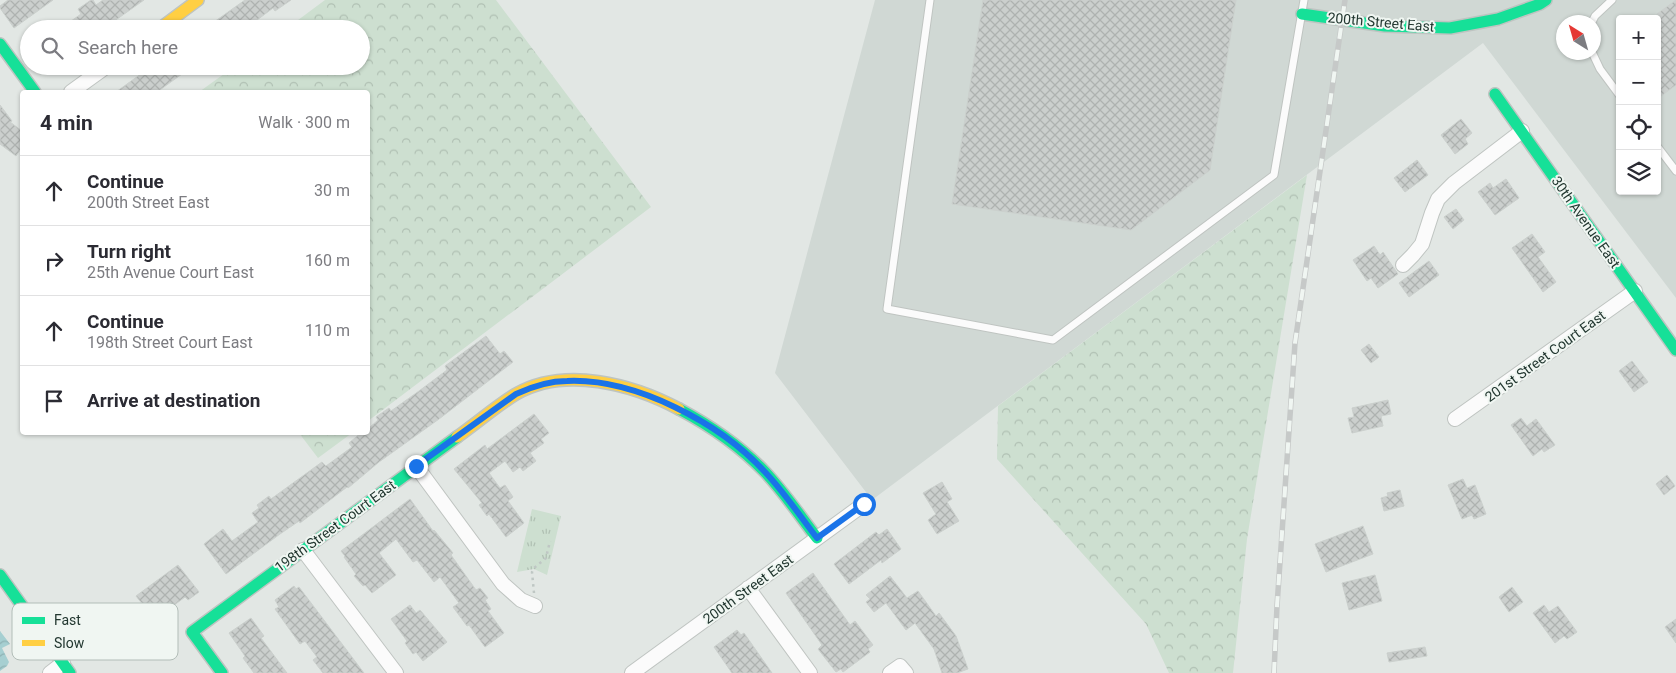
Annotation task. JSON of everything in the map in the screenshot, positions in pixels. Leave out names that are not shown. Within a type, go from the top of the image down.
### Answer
[{"type":"street","points":[[171,20],[198,0]]},
{"type":"street","name":"200th Street East","points":[[1302,14],[1384,26],[1450,28],[1498,19],[1540,4],[1546,0]]},
{"type":"street","points":[[0,44],[20,71]]},
{"type":"street","points":[[23,75],[34,90]]},
{"type":"street","points":[[75,90],[96,75]]},
{"type":"street","name":"30th Avenue East","points":[[1495,94],[1676,350]]},
{"type":"street","points":[[1403,264],[1414,255],[1422,244],[1438,199],[1454,183],[1522,132]]},
{"type":"street","name":"201st Street Court East","points":[[1455,419],[1635,291]]},
{"type":"street","name":"198th Street Court East","points":[[222,673],[192,632],[416,466],[516,394],[530,387],[566,380],[587,381],[641,393],[675,407],[705,424],[742,451],[766,472],[817,538]]},
{"type":"street","points":[[416,466],[503,584],[521,600],[535,606]]},
{"type":"street","name":"200th Street East","points":[[632,673],[864,504]]},
{"type":"street","points":[[303,550],[396,673]]},
{"type":"street","points":[[0,576],[19,603]]},
{"type":"street","points":[[748,588],[810,673]]},
{"type":"street","points":[[50,673],[66,668]]},
{"type":"lane","points":[[930,0],[887,308],[1053,340],[1274,174],[1304,0]]},
{"type":"lane","points":[[1596,15],[1612,0]]},
{"type":"lane","points":[[1596,60],[1616,90]]},
{"type":"lane","points":[[1660,150],[1676,172]]},
{"type":"path","points":[[535,606],[532,572],[546,558],[550,541]]},
{"type":"shaded area","points":[[875,0],[1676,0],[1676,298],[1483,43],[872,500],[775,373]]},
{"type":"green space","points":[[325,0],[496,0],[651,207],[370,419],[370,90],[202,90],[223,75],[370,75],[370,20],[298,20]]},
{"type":"green space","points":[[1307,175],[1247,539],[1233,673],[1169,673],[1146,624],[997,459],[998,406]]},
{"type":"green space","points":[[301,435],[349,435],[318,458]]},
{"type":"green space","points":[[532,509],[561,516],[547,575],[534,569],[517,572]]},
{"type":"water","points":[[0,631],[10,644],[2,648],[9,662],[0,671]]},
{"type":"building","points":[[8,0],[53,0],[25,20],[20,20],[20,24],[14,28],[0,6]]},
{"type":"building","points":[[91,0],[96,5],[103,0],[144,0],[116,20],[73,20],[81,14],[78,9]]},
{"type":"building","points":[[245,0],[291,0],[275,11],[273,8],[257,20],[217,20]]},
{"type":"building","points":[[983,0],[1236,0],[1210,170],[1131,230],[952,204]]},
{"type":"building","points":[[1676,0],[1676,85],[1661,96],[1661,15],[1657,14]]},
{"type":"building","points":[[140,75],[181,75],[160,90],[119,90]]},
{"type":"building","points":[[0,105],[12,121],[10,122],[20,130],[20,150],[16,156],[0,144]]},
{"type":"building","points":[[1461,119],[1472,133],[1465,139],[1468,144],[1455,154],[1441,135]]},
{"type":"building","points":[[1417,160],[1428,175],[1405,192],[1394,178]]},
{"type":"building","points":[[1506,179],[1519,198],[1495,215],[1478,192],[1490,183],[1493,188]]},
{"type":"building","points":[[1456,209],[1464,220],[1453,229],[1444,217]]},
{"type":"building","points":[[1532,234],[1545,252],[1538,257],[1556,282],[1543,292],[1512,248]]},
{"type":"building","points":[[1374,246],[1380,255],[1383,252],[1398,274],[1378,288],[1371,278],[1367,281],[1353,260]]},
{"type":"building","points":[[1429,261],[1439,275],[1409,297],[1399,283]]},
{"type":"building","points":[[486,336],[500,354],[504,351],[513,362],[379,462],[348,488],[300,523],[299,521],[280,534],[226,574],[204,544],[223,529],[232,541],[258,522],[252,513],[259,508],[257,505],[269,496],[271,499],[322,462],[326,466],[352,447],[349,443],[358,435],[370,435],[370,427],[378,420],[376,417],[389,408],[391,411],[419,391],[447,370],[445,366]]},
{"type":"building","points":[[1369,344],[1379,357],[1371,363],[1361,350]]},
{"type":"building","points":[[1632,361],[1648,382],[1634,392],[1619,371]]},
{"type":"building","points":[[1388,400],[1391,414],[1381,416],[1383,426],[1352,433],[1348,418],[1354,417],[1352,408]]},
{"type":"building","points":[[534,414],[549,433],[541,439],[544,443],[530,453],[536,461],[523,471],[520,467],[513,472],[505,461],[489,473],[500,488],[505,485],[513,497],[508,501],[524,523],[506,537],[489,514],[487,516],[479,505],[482,503],[454,469],[485,445],[487,449]]},
{"type":"building","points":[[1521,418],[1527,426],[1536,419],[1555,445],[1544,452],[1542,449],[1533,456],[1511,425]]},
{"type":"building","points":[[1667,475],[1675,486],[1664,495],[1656,484]]},
{"type":"building","points":[[1463,479],[1467,488],[1475,485],[1486,514],[1474,519],[1472,515],[1462,519],[1448,485]]},
{"type":"building","points":[[942,482],[952,499],[947,502],[959,521],[937,534],[928,520],[936,514],[923,493]]},
{"type":"building","points":[[1400,490],[1404,506],[1384,511],[1381,498],[1388,496],[1387,493]]},
{"type":"building","points":[[410,499],[433,531],[453,553],[451,555],[476,590],[480,588],[488,598],[485,600],[491,609],[488,611],[504,633],[485,647],[453,607],[459,603],[440,577],[434,582],[417,560],[413,562],[396,539],[379,553],[396,575],[372,593],[354,576],[356,574],[344,557],[341,551]]},
{"type":"building","points":[[1363,526],[1373,554],[1326,572],[1315,544]]},
{"type":"building","points":[[887,529],[901,549],[882,563],[881,560],[849,584],[834,564],[876,532],[879,535]]},
{"type":"building","points":[[178,565],[199,592],[188,600],[185,597],[177,603],[142,603],[136,596]]},
{"type":"building","points":[[813,573],[850,625],[855,621],[873,645],[868,649],[870,652],[843,672],[841,669],[836,672],[818,649],[822,645],[786,593]]},
{"type":"building","points":[[1375,575],[1382,601],[1349,610],[1342,583]]},
{"type":"building","points":[[890,576],[907,598],[918,591],[936,616],[939,613],[956,636],[968,669],[957,673],[942,673],[934,649],[915,623],[906,630],[886,603],[874,612],[866,602],[870,599],[866,595]]},
{"type":"building","points":[[294,586],[296,589],[299,587],[364,673],[323,673],[313,660],[317,657],[305,641],[300,644],[275,609],[279,607],[275,600]]},
{"type":"building","points":[[1512,587],[1523,602],[1509,612],[1499,597]]},
{"type":"building","points":[[410,605],[416,613],[420,610],[447,642],[423,661],[416,652],[413,654],[405,643],[407,641],[391,619]]},
{"type":"building","points":[[1544,605],[1549,612],[1558,606],[1577,632],[1567,639],[1564,636],[1555,643],[1533,613]]},
{"type":"building","points":[[251,618],[264,636],[261,638],[287,673],[254,673],[243,658],[245,656],[229,633]]},
{"type":"building","points":[[1676,619],[1676,643],[1665,627]]},
{"type":"building","points":[[737,630],[741,635],[744,633],[772,673],[732,673],[714,647]]},
{"type":"building","points":[[1425,647],[1427,656],[1389,662],[1387,653]]},
{"type":"railway","points":[[1274,673],[1295,343],[1345,0]]},
{"type":"traffic: fast","points":[[1302,14],[1385,26],[1450,28],[1498,19],[1540,4],[1546,0]]},
{"type":"traffic: fast","points":[[0,44],[20,71]]},
{"type":"traffic: fast","points":[[23,75],[34,90]]},
{"type":"traffic: fast","points":[[1495,94],[1676,350]]},
{"type":"traffic: fast","points":[[679,409],[725,437],[746,454],[779,488],[817,538]]},
{"type":"traffic: fast","points":[[222,673],[192,632],[457,437]]},
{"type":"traffic: fast","points":[[0,575],[20,603]]},
{"type":"traffic: fast","points":[[61,660],[70,673]]},
{"type":"traffic: slow","points":[[171,20],[198,0]]},
{"type":"traffic: slow","points":[[457,437],[516,394],[535,386],[556,381],[577,380],[620,386],[641,392],[679,409]]},
{"type":"route","points":[[416,466],[516,394],[530,387],[566,380],[587,381],[641,393],[675,407],[719,433],[766,472],[817,538],[864,504]]}]
